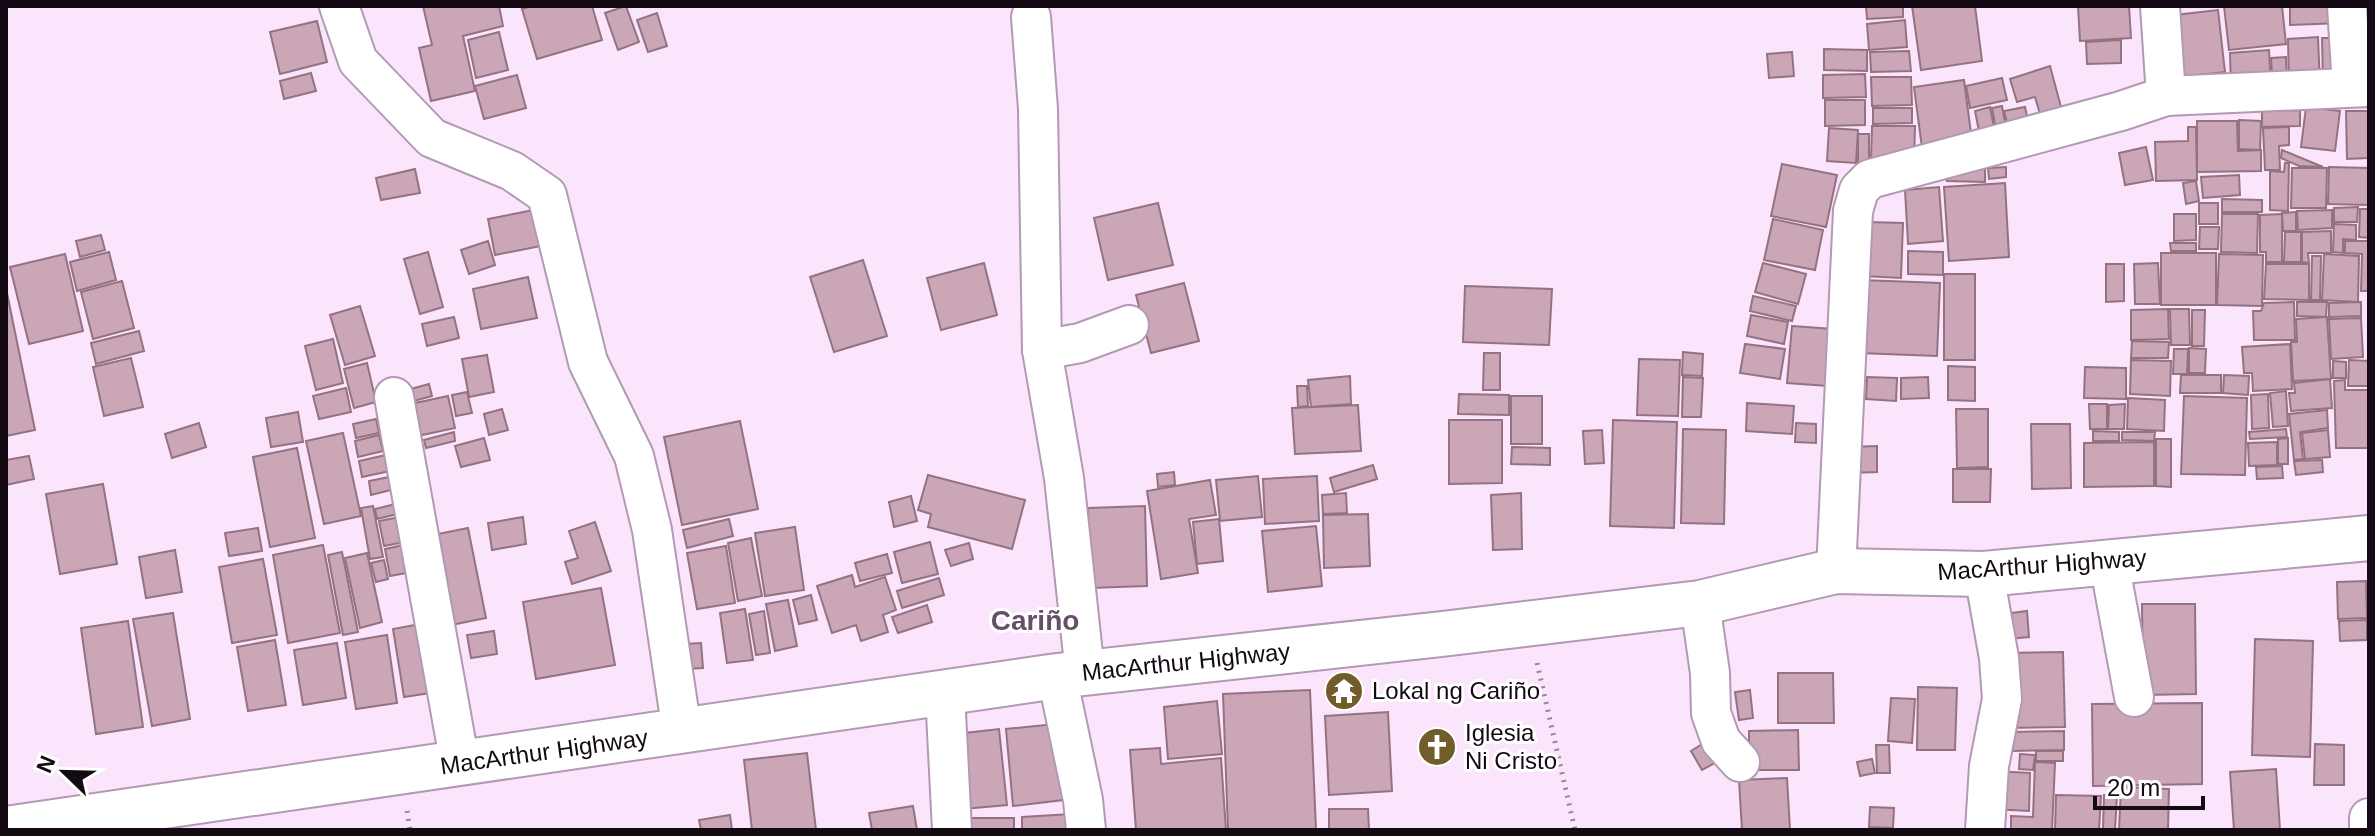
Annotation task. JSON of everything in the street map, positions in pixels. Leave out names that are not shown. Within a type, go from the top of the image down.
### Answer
[{"type":"highway","name":"MacArthur Highway","points":[[6,829],[1071,674],[1700,603],[1836,571],[1984,574],[2369,538]]},
{"type":"street","points":[[339,6],[358,61],[432,138],[512,171],[547,195],[588,362],[634,456],[652,530],[682,732]]},
{"type":"street","points":[[2160,6],[2166,96]]},
{"type":"street","points":[[1836,571],[1853,211],[1859,190],[1870,179],[2166,96],[2360,87],[2347,6]]},
{"type":"street","points":[[1031,17],[1038,109],[1042,350],[1064,478],[1071,674],[1086,830]]},
{"type":"street","points":[[1042,350],[1080,343],[1129,325]]},
{"type":"street","points":[[394,397],[460,764]]},
{"type":"street","points":[[2109,562],[2134,697]]},
{"type":"street","points":[[1984,574],[1999,658],[2002,699],[1989,766],[1985,830]]},
{"type":"street","points":[[1700,603],[1710,673],[1711,713],[1721,741],[1740,762]]},
{"type":"street","points":[[945,693],[952,830]]},
{"type":"street","points":[[2369,818],[2369,830]]},
{"type":"path","points":[[1529,624],[1575,830]]},
{"type":"building","points":[[423,6],[499,6],[503,26],[463,36],[475,91],[431,101],[419,48],[432,45]]},
{"type":"building","points":[[532,6],[592,6],[602,40],[537,59],[522,9]]},
{"type":"building","points":[[626,6],[639,42],[618,50],[605,13]]},
{"type":"building","points":[[1866,6],[1903,6],[1903,17],[1867,19]]},
{"type":"building","points":[[1912,6],[1975,6],[1982,61],[1921,70]]},
{"type":"building","points":[[2078,6],[2129,6],[2131,38],[2080,41]]},
{"type":"building","points":[[2224,6],[2282,6],[2286,44],[2229,50]]},
{"type":"building","points":[[2290,6],[2342,6],[2342,23],[2290,25]]},
{"type":"building","points":[[2218,10],[2225,72],[2173,78],[2166,16]]},
{"type":"building","points":[[657,13],[667,46],[648,52],[637,20]]},
{"type":"building","points":[[1905,20],[1907,47],[1869,50],[1867,24]]},
{"type":"building","points":[[317,21],[327,62],[280,74],[270,32]]},
{"type":"building","points":[[499,32],[508,70],[476,78],[468,40]]},
{"type":"building","points":[[2318,37],[2320,85],[2289,87],[2288,39]]},
{"type":"building","points":[[2322,38],[2345,38],[2346,81],[2323,81]]},
{"type":"building","points":[[2121,40],[2121,63],[2087,64],[2086,42]]},
{"type":"building","points":[[1824,49],[1867,50],[1867,71],[1824,70]]},
{"type":"building","points":[[2269,50],[2271,88],[2231,90],[2230,53]]},
{"type":"building","points":[[1909,51],[1911,71],[1871,72],[1870,52]]},
{"type":"building","points":[[1792,52],[1794,76],[1769,78],[1767,54]]},
{"type":"building","points":[[2286,57],[2287,86],[2273,87],[2271,58]]},
{"type":"building","points":[[2050,66],[2061,107],[2040,114],[2035,97],[2017,102],[2010,79]]},
{"type":"building","points":[[311,73],[316,91],[284,99],[280,81]]},
{"type":"building","points":[[1865,74],[1866,97],[1823,98],[1823,75]]},
{"type":"building","points":[[517,75],[526,108],[484,119],[475,86]]},
{"type":"building","points":[[1871,77],[1911,77],[1912,105],[1872,106]]},
{"type":"building","points":[[2002,78],[2007,100],[1970,108],[1966,86]]},
{"type":"building","points":[[1964,80],[1972,141],[1922,148],[1914,87]]},
{"type":"building","points":[[1825,100],[1865,100],[1865,125],[1825,126]]},
{"type":"building","points":[[2002,106],[2008,139],[1998,141],[1992,108]]},
{"type":"building","points":[[1990,107],[1997,142],[1982,146],[1975,111]]},
{"type":"building","points":[[2025,107],[2030,130],[2010,135],[2004,111]]},
{"type":"building","points":[[2306,107],[2340,111],[2335,151],[2301,147]]},
{"type":"building","points":[[1873,108],[1912,108],[1912,123],[1873,124]]},
{"type":"building","points":[[2300,110],[2300,126],[2262,127],[2262,111]]},
{"type":"building","points":[[2346,111],[2369,111],[2369,158],[2347,159]]},
{"type":"building","points":[[2239,120],[2261,121],[2260,150],[2239,149]]},
{"type":"building","points":[[2197,121],[2237,121],[2238,151],[2261,150],[2261,171],[2197,172]]},
{"type":"building","points":[[1872,126],[1915,126],[1914,160],[1871,160]]},
{"type":"building","points":[[2188,127],[2196,127],[2197,180],[2156,181],[2155,142],[2188,141]]},
{"type":"building","points":[[2289,127],[2289,145],[2279,146],[2280,170],[2265,170],[2263,128]]},
{"type":"building","points":[[1829,128],[1858,130],[1856,163],[1827,161]]},
{"type":"building","points":[[1858,134],[1869,134],[1869,165],[1858,165]]},
{"type":"building","points":[[2146,147],[2153,180],[2125,185],[2119,153]]},
{"type":"building","points":[[2282,150],[2323,167],[2299,166],[2281,158]]},
{"type":"building","points":[[2285,163],[2289,163],[2288,211],[2270,210],[2270,171],[2284,172]]},
{"type":"building","points":[[1782,164],[1837,175],[1826,227],[1771,216]]},
{"type":"building","points":[[1947,167],[1985,169],[1985,182],[1947,181]]},
{"type":"building","points":[[2006,167],[2006,177],[1989,179],[1988,168]]},
{"type":"building","points":[[2329,167],[2369,168],[2369,205],[2328,204]]},
{"type":"building","points":[[2292,168],[2327,168],[2326,208],[2291,208]]},
{"type":"building","points":[[415,169],[420,193],[381,200],[376,178]]},
{"type":"building","points":[[2239,175],[2240,195],[2203,198],[2201,177]]},
{"type":"building","points":[[2196,181],[2199,201],[2186,204],[2183,183]]},
{"type":"building","points":[[2005,183],[2009,257],[1949,261],[1944,187]]},
{"type":"building","points":[[1939,187],[1943,241],[1908,244],[1905,190]]},
{"type":"building","points":[[2222,199],[2262,200],[2262,212],[2222,212]]},
{"type":"building","points":[[1158,203],[1173,265],[1108,280],[1094,218]]},
{"type":"building","points":[[2199,203],[2218,203],[2218,224],[2199,224]]},
{"type":"building","points":[[2358,207],[2357,222],[2334,222],[2334,208]]},
{"type":"building","points":[[544,208],[551,244],[495,255],[488,219]]},
{"type":"building","points":[[2360,209],[2369,209],[2369,238],[2359,237]]},
{"type":"building","points":[[2332,210],[2332,228],[2298,230],[2297,211]]},
{"type":"building","points":[[2296,212],[2296,231],[2283,231],[2282,213]]},
{"type":"building","points":[[2174,214],[2196,214],[2196,240],[2174,241]]},
{"type":"building","points":[[2222,214],[2258,214],[2257,253],[2221,252]]},
{"type":"building","points":[[2282,214],[2282,262],[2266,262],[2266,252],[2260,252],[2260,215]]},
{"type":"building","points":[[1773,219],[1823,230],[1815,270],[1764,260]]},
{"type":"building","points":[[1867,222],[1903,223],[1901,278],[1864,276]]},
{"type":"building","points":[[2334,224],[2356,225],[2356,240],[2343,239],[2343,253],[2333,252]]},
{"type":"building","points":[[2200,227],[2219,227],[2218,249],[2199,249]]},
{"type":"building","points":[[2331,231],[2331,253],[2308,253],[2309,263],[2302,262],[2302,232]]},
{"type":"building","points":[[2285,232],[2301,232],[2301,262],[2284,262]]},
{"type":"building","points":[[101,235],[105,250],[80,257],[76,241]]},
{"type":"building","points":[[488,241],[495,265],[469,274],[461,250]]},
{"type":"building","points":[[2345,241],[2369,241],[2369,291],[2361,291],[2362,254],[2345,253]]},
{"type":"building","points":[[2170,243],[2196,243],[2196,251],[2171,251]]},
{"type":"building","points":[[1908,251],[1943,252],[1943,275],[1908,274]]},
{"type":"building","points":[[109,252],[116,280],[77,291],[70,262]]},
{"type":"building","points":[[428,252],[443,307],[420,314],[404,259]]},
{"type":"building","points":[[2161,253],[2216,253],[2216,305],[2161,305]]},
{"type":"building","points":[[65,254],[83,331],[29,344],[10,267]]},
{"type":"building","points":[[2219,254],[2263,255],[2262,306],[2217,305]]},
{"type":"building","points":[[2324,254],[2359,256],[2358,302],[2322,300]]},
{"type":"building","points":[[2312,256],[2321,256],[2320,300],[2311,300]]},
{"type":"building","points":[[863,260],[887,336],[834,352],[810,277]]},
{"type":"building","points":[[984,263],[997,315],[941,330],[927,278]]},
{"type":"building","points":[[1763,263],[1806,274],[1798,304],[1755,292]]},
{"type":"building","points":[[2158,263],[2160,304],[2135,304],[2134,264]]},
{"type":"building","points":[[2106,264],[2124,264],[2124,301],[2106,302]]},
{"type":"building","points":[[2266,264],[2309,264],[2309,300],[2264,299]]},
{"type":"building","points":[[1944,274],[1975,274],[1975,360],[1944,360]]},
{"type":"building","points":[[528,277],[537,318],[481,329],[473,289]]},
{"type":"building","points":[[1862,280],[1940,283],[1937,356],[1859,353]]},
{"type":"building","points":[[122,281],[134,328],[93,339],[81,292]]},
{"type":"building","points":[[1184,283],[1199,341],[1151,353],[1136,295]]},
{"type":"building","points":[[1465,286],[1552,289],[1549,345],[1463,342]]},
{"type":"building","points":[[6,288],[35,430],[6,436]]},
{"type":"building","points":[[1753,296],[1796,306],[1792,321],[1750,311]]},
{"type":"building","points":[[2294,302],[2295,340],[2254,340],[2253,311],[2261,311],[2264,303]]},
{"type":"building","points":[[2297,302],[2327,302],[2326,317],[2297,316]]},
{"type":"building","points":[[2361,302],[2361,316],[2329,317],[2329,303]]},
{"type":"building","points":[[360,306],[375,356],[345,365],[330,315]]},
{"type":"building","points":[[2168,309],[2169,339],[2131,340],[2131,310]]},
{"type":"building","points":[[2170,309],[2189,309],[2190,345],[2171,345]]},
{"type":"building","points":[[2192,310],[2205,310],[2204,346],[2192,346]]},
{"type":"building","points":[[1751,315],[1788,322],[1784,344],[1747,336]]},
{"type":"building","points":[[454,317],[459,338],[427,346],[422,324]]},
{"type":"building","points":[[2327,317],[2331,379],[2293,381],[2291,342],[2297,342],[2296,319]]},
{"type":"building","points":[[2361,318],[2363,357],[2331,359],[2329,319]]},
{"type":"building","points":[[1792,326],[1833,329],[1828,386],[1787,383]]},
{"type":"building","points":[[139,331],[144,351],[96,364],[91,343]]},
{"type":"building","points":[[333,339],[343,383],[316,390],[305,346]]},
{"type":"building","points":[[2132,341],[2169,342],[2168,358],[2131,358]]},
{"type":"building","points":[[1745,344],[1785,349],[1780,379],[1740,373]]},
{"type":"building","points":[[2290,344],[2292,389],[2253,391],[2252,373],[2244,373],[2242,347]]},
{"type":"building","points":[[2189,348],[2206,349],[2205,373],[2189,373]]},
{"type":"building","points":[[2174,349],[2188,349],[2187,374],[2173,374]]},
{"type":"building","points":[[1683,352],[1703,354],[1702,376],[1682,375]]},
{"type":"building","points":[[1484,353],[1500,353],[1500,390],[1483,390]]},
{"type":"building","points":[[487,355],[494,392],[469,397],[462,359]]},
{"type":"building","points":[[131,358],[143,407],[104,416],[93,367]]},
{"type":"building","points":[[1639,359],[1680,360],[1678,416],[1637,415]]},
{"type":"building","points":[[2131,360],[2171,361],[2170,396],[2130,394]]},
{"type":"building","points":[[2349,360],[2369,361],[2369,386],[2348,386]]},
{"type":"building","points":[[2333,361],[2346,362],[2346,378],[2333,378]]},
{"type":"building","points":[[367,363],[376,402],[354,408],[344,369]]},
{"type":"building","points":[[1948,366],[1975,367],[1975,401],[1948,400]]},
{"type":"building","points":[[2085,367],[2126,368],[2126,399],[2084,398]]},
{"type":"building","points":[[2181,375],[2221,375],[2221,393],[2180,393]]},
{"type":"building","points":[[2224,375],[2249,376],[2248,395],[2223,393]]},
{"type":"building","points":[[1350,376],[1351,404],[1311,407],[1308,380]]},
{"type":"building","points":[[1683,377],[1703,378],[1701,417],[1682,417]]},
{"type":"building","points":[[1867,377],[1897,378],[1896,401],[1866,399]]},
{"type":"building","points":[[1928,377],[1929,398],[1901,399],[1901,378]]},
{"type":"building","points":[[2330,379],[2332,408],[2291,411],[2289,393],[2295,393],[2294,383]]},
{"type":"building","points":[[2345,380],[2345,390],[2369,390],[2369,448],[2336,448],[2334,381]]},
{"type":"building","points":[[429,384],[432,396],[410,402],[407,390]]},
{"type":"building","points":[[1297,386],[1307,386],[1308,406],[1298,407]]},
{"type":"building","points":[[346,388],[351,412],[319,419],[313,396]]},
{"type":"building","points":[[2286,391],[2288,426],[2273,427],[2270,393]]},
{"type":"building","points":[[467,392],[472,413],[456,416],[452,395]]},
{"type":"building","points":[[1459,394],[1509,395],[1509,415],[1458,414]]},
{"type":"building","points":[[2268,394],[2269,428],[2252,429],[2251,395]]},
{"type":"building","points":[[448,396],[455,428],[408,438],[401,406]]},
{"type":"building","points":[[1511,396],[1542,396],[1542,444],[1511,444]]},
{"type":"building","points":[[2184,396],[2247,398],[2245,475],[2181,474]]},
{"type":"building","points":[[2128,398],[2165,400],[2164,431],[2127,429]]},
{"type":"building","points":[[1747,403],[1794,406],[1792,434],[1746,431]]},
{"type":"building","points":[[2089,404],[2107,404],[2107,429],[2090,429]]},
{"type":"building","points":[[2125,404],[2124,429],[2108,429],[2109,405]]},
{"type":"building","points":[[1358,405],[1361,451],[1295,454],[1292,408]]},
{"type":"building","points":[[502,409],[508,430],[489,435],[484,414]]},
{"type":"building","points":[[1956,409],[1988,409],[1988,467],[1957,468]]},
{"type":"building","points":[[2327,410],[2328,428],[2300,432],[2303,459],[2294,460],[2289,414]]},
{"type":"building","points":[[298,412],[303,442],[271,447],[266,418]]},
{"type":"building","points":[[376,419],[379,433],[356,438],[353,424]]},
{"type":"building","points":[[1449,420],[1502,420],[1502,483],[1449,484]]},
{"type":"building","points":[[1613,420],[1677,422],[1674,528],[1610,526]]},
{"type":"building","points":[[740,421],[758,509],[682,525],[664,437]]},
{"type":"building","points":[[199,423],[206,447],[172,458],[165,434]]},
{"type":"building","points":[[1796,423],[1816,424],[1816,443],[1795,442]]},
{"type":"building","points":[[2031,424],[2070,424],[2071,488],[2032,489]]},
{"type":"building","points":[[1683,429],[1726,430],[1724,524],[1681,523]]},
{"type":"building","points":[[2286,429],[2287,437],[2250,439],[2249,432]]},
{"type":"building","points":[[1602,430],[1604,463],[1585,464],[1583,431]]},
{"type":"building","points":[[2328,430],[2330,457],[2305,459],[2302,433]]},
{"type":"building","points":[[2093,431],[2119,432],[2119,441],[2093,441]]},
{"type":"building","points":[[454,432],[455,441],[426,448],[424,440]]},
{"type":"building","points":[[2122,432],[2155,432],[2154,441],[2122,440]]},
{"type":"building","points":[[343,433],[361,516],[324,524],[306,441]]},
{"type":"building","points":[[379,435],[383,451],[358,457],[355,441]]},
{"type":"building","points":[[484,438],[490,460],[461,467],[455,446]]},
{"type":"building","points":[[2288,438],[2288,464],[2278,464],[2278,439]]},
{"type":"building","points":[[2156,439],[2171,439],[2171,487],[2156,486]]},
{"type":"building","points":[[2154,442],[2154,486],[2084,487],[2084,443]]},
{"type":"building","points":[[2277,442],[2277,465],[2249,466],[2248,443]]},
{"type":"building","points":[[1877,446],[1877,472],[1851,473],[1851,447]]},
{"type":"building","points":[[1512,447],[1550,448],[1550,465],[1511,464]]},
{"type":"building","points":[[297,448],[315,538],[270,547],[253,457]]},
{"type":"building","points":[[386,455],[390,471],[362,477],[359,461]]},
{"type":"building","points":[[29,456],[34,479],[6,485],[6,460]]},
{"type":"building","points":[[2322,460],[2323,472],[2296,475],[2294,461]]},
{"type":"building","points":[[1373,465],[1377,479],[1334,492],[1330,478]]},
{"type":"building","points":[[2282,466],[2283,478],[2257,479],[2256,467]]},
{"type":"building","points":[[1953,469],[1991,469],[1990,502],[1953,502]]},
{"type":"building","points":[[1174,472],[1175,485],[1158,487],[1157,474]]},
{"type":"building","points":[[928,475],[1025,500],[1012,549],[928,527],[931,514],[918,510]]},
{"type":"building","points":[[1258,476],[1262,517],[1220,521],[1216,480]]},
{"type":"building","points":[[1317,476],[1319,521],[1265,524],[1263,479]]},
{"type":"building","points":[[389,477],[391,490],[371,495],[369,481]]},
{"type":"building","points":[[1210,480],[1216,515],[1189,519],[1198,573],[1161,579],[1147,491]]},
{"type":"building","points":[[103,484],[117,564],[60,574],[46,494]]},
{"type":"building","points":[[1346,493],[1347,513],[1323,514],[1322,495]]},
{"type":"building","points":[[1521,493],[1522,549],[1493,550],[1491,495]]},
{"type":"building","points":[[911,496],[917,521],[894,527],[889,502]]},
{"type":"building","points":[[408,501],[410,511],[377,519],[375,509]]},
{"type":"building","points":[[373,506],[383,557],[370,559],[361,508]]},
{"type":"building","points":[[1145,506],[1147,586],[1090,588],[1088,508]]},
{"type":"building","points":[[1368,514],[1370,566],[1324,568],[1323,515]]},
{"type":"building","points":[[410,515],[415,540],[384,546],[379,521]]},
{"type":"building","points":[[523,517],[526,544],[492,550],[488,523]]},
{"type":"building","points":[[729,519],[733,536],[687,548],[683,530]]},
{"type":"building","points":[[1219,519],[1223,561],[1197,564],[1193,522]]},
{"type":"building","points":[[595,522],[611,571],[572,584],[565,562],[578,558],[569,531]]},
{"type":"building","points":[[1316,526],[1322,586],[1268,592],[1262,531]]},
{"type":"building","points":[[795,527],[804,590],[765,596],[755,533]]},
{"type":"building","points":[[258,528],[262,551],[229,556],[225,533]]},
{"type":"building","points":[[468,528],[486,618],[446,626],[428,536]]},
{"type":"building","points":[[751,538],[762,596],[738,601],[728,543]]},
{"type":"building","points":[[417,542],[422,570],[390,576],[385,549]]},
{"type":"building","points":[[930,542],[938,574],[902,583],[894,552]]},
{"type":"building","points":[[969,543],[973,559],[951,566],[945,550]]},
{"type":"building","points":[[323,545],[340,633],[288,643],[273,555]]},
{"type":"building","points":[[726,546],[735,603],[697,609],[687,553]]},
{"type":"building","points":[[175,550],[182,592],[146,598],[139,557]]},
{"type":"building","points":[[342,552],[358,632],[343,635],[328,555]]},
{"type":"building","points":[[367,553],[382,622],[360,628],[345,558]]},
{"type":"building","points":[[887,554],[892,573],[860,581],[855,563]]},
{"type":"building","points":[[263,559],[277,635],[232,643],[219,567]]},
{"type":"building","points":[[384,560],[388,579],[376,582],[371,563]]},
{"type":"building","points":[[852,575],[855,587],[885,577],[896,610],[883,615],[888,632],[861,641],[856,625],[832,633],[817,586]]},
{"type":"building","points":[[939,578],[944,595],[902,608],[897,591]]},
{"type":"building","points":[[2366,581],[2367,618],[2338,619],[2337,582]]},
{"type":"building","points":[[601,588],[615,665],[536,679],[523,602]]},
{"type":"building","points":[[811,595],[817,620],[799,624],[793,600]]},
{"type":"building","points":[[788,600],[797,646],[775,651],[766,604]]},
{"type":"building","points":[[2142,604],[2195,604],[2196,694],[2143,695]]},
{"type":"building","points":[[927,605],[932,622],[898,633],[892,617]]},
{"type":"building","points":[[745,609],[753,660],[727,663],[720,613]]},
{"type":"building","points":[[764,611],[770,653],[756,655],[749,614]]},
{"type":"building","points":[[2027,611],[2029,637],[1998,640],[1996,615]]},
{"type":"building","points":[[173,613],[190,719],[152,726],[133,619]]},
{"type":"building","points":[[2367,620],[2367,640],[2340,641],[2339,621]]},
{"type":"building","points":[[128,621],[143,727],[96,734],[81,628]]},
{"type":"building","points":[[426,623],[437,692],[404,697],[393,629]]},
{"type":"building","points":[[494,631],[497,654],[471,658],[467,635]]},
{"type":"building","points":[[387,635],[397,703],[356,709],[345,642]]},
{"type":"building","points":[[2255,639],[2313,641],[2310,757],[2252,755]]},
{"type":"building","points":[[275,640],[286,705],[248,711],[237,647]]},
{"type":"building","points":[[337,643],[346,698],[303,705],[294,650]]},
{"type":"building","points":[[701,643],[703,668],[686,669],[685,644]]},
{"type":"building","points":[[2063,652],[2065,727],[2007,728],[2005,653]]},
{"type":"building","points":[[1778,673],[1833,673],[1834,723],[1778,723]]},
{"type":"building","points":[[1918,687],[1957,688],[1955,750],[1917,750]]},
{"type":"building","points":[[1310,690],[1316,830],[1228,830],[1223,694]]},
{"type":"building","points":[[1750,690],[1753,718],[1739,720],[1735,692]]},
{"type":"building","points":[[1891,698],[1915,699],[1912,743],[1888,741]]},
{"type":"building","points":[[1217,701],[1222,754],[1168,759],[1164,707]]},
{"type":"building","points":[[2202,703],[2202,784],[2093,786],[2092,704]]},
{"type":"building","points":[[1388,712],[1392,791],[1329,795],[1325,716]]},
{"type":"building","points":[[1056,724],[1063,800],[1013,806],[1006,729]]},
{"type":"building","points":[[999,729],[1007,805],[964,809],[956,734]]},
{"type":"building","points":[[1798,730],[1799,770],[1749,770],[1749,731]]},
{"type":"building","points":[[2064,731],[2064,750],[2012,751],[2011,732]]},
{"type":"building","points":[[1712,738],[1724,758],[1702,770],[1691,751]]},
{"type":"building","points":[[2315,744],[2344,745],[2344,785],[2314,785]]},
{"type":"building","points":[[1876,745],[1889,745],[1890,773],[1877,773]]},
{"type":"building","points":[[1160,748],[1161,764],[1221,758],[1226,830],[1136,830],[1130,750]]},
{"type":"building","points":[[2036,751],[2063,751],[2063,761],[2036,761]]},
{"type":"building","points":[[807,753],[816,830],[752,830],[744,760]]},
{"type":"building","points":[[2020,754],[2035,755],[2033,770],[2019,769]]},
{"type":"building","points":[[1872,759],[1875,773],[1860,776],[1857,762]]},
{"type":"building","points":[[2035,762],[2055,763],[2052,830],[2011,830],[2011,816],[2033,817]]},
{"type":"building","points":[[2276,769],[2280,830],[2234,830],[2230,772]]},
{"type":"building","points":[[1994,771],[2030,773],[2029,811],[1992,809]]},
{"type":"building","points":[[1787,778],[1790,830],[1742,830],[1739,780]]},
{"type":"building","points":[[2121,787],[2169,789],[2168,830],[2119,830]]},
{"type":"building","points":[[2056,795],[2101,796],[2099,830],[2055,830]]},
{"type":"building","points":[[2104,795],[2117,795],[2115,830],[2103,830]]},
{"type":"building","points":[[913,806],[917,830],[872,830],[869,813]]},
{"type":"building","points":[[1870,807],[1894,808],[1893,828],[1869,827]]},
{"type":"building","points":[[1329,809],[1368,809],[1369,830],[1329,830]]},
{"type":"building","points":[[1071,814],[1072,830],[1022,830],[1022,817]]},
{"type":"building","points":[[730,815],[732,830],[701,830],[699,820]]},
{"type":"building","points":[[966,818],[1014,818],[1014,830],[966,830]]},
{"type":"place","name":"Lokal ng Cariño","points":[[1344,691]]},
{"type":"place","name":"Iglesia Ni Cristo","points":[[1437,747]]},
{"type":"district","name":"Cariño","points":[[1035,620]]}]
